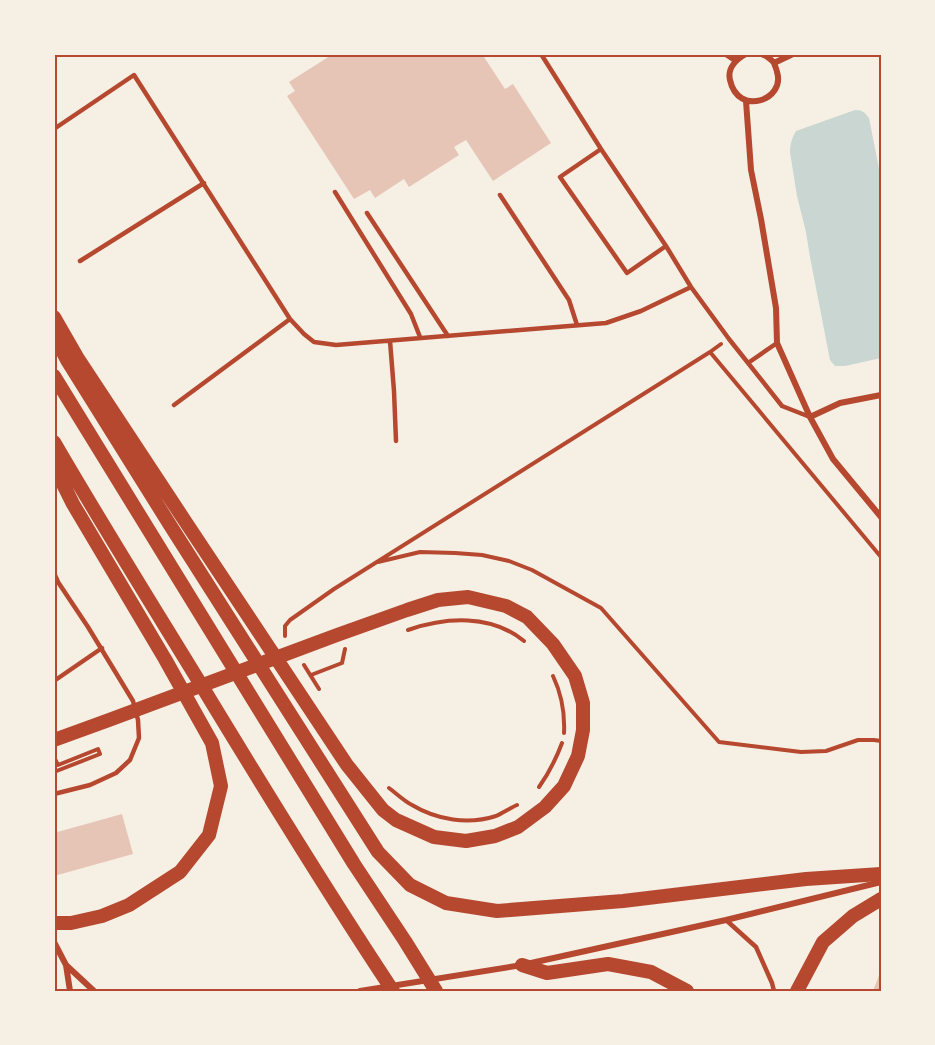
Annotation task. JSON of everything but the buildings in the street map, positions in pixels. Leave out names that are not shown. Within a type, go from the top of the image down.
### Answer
[{"type":"main road","points":[[54,317],[96,385],[340,755],[383,810],[396,820],[434,837],[466,841],[495,836],[518,827],[545,807],[564,786],[578,756],[583,730],[582,703],[575,676],[553,644],[527,617],[506,606],[468,597],[438,600],[407,610],[341,640],[109,720],[54,740]]},
{"type":"main road","points":[[54,335],[67,360],[170,525],[378,852],[410,885],[446,903],[497,911],[623,901],[806,879],[881,874]]},
{"type":"main road","points":[[54,376],[354,864],[440,991]]},
{"type":"main road","points":[[54,442],[235,741],[393,991]]},
{"type":"main road","points":[[54,466],[73,504],[212,743],[221,786],[209,835],[180,872],[129,904],[102,916],[71,923],[54,923]]},
{"type":"main road","points":[[797,991],[823,942],[853,916],[881,899]]},
{"type":"main road","points":[[405,941],[436,991]]},
{"type":"main road","points":[[522,965],[547,973],[608,964],[651,972],[687,991]]},
{"type":"street","points":[[726,54],[735,60]]},
{"type":"street","points":[[746,54],[735,60],[729,75],[733,92],[746,101],[761,101],[774,92],[779,78],[774,63],[762,54]]},
{"type":"street","points":[[774,63],[793,54]]},
{"type":"street","points":[[746,101],[751,170],[776,308],[777,343],[810,417],[833,459],[881,517]]},
{"type":"street","points":[[810,417],[840,403],[881,395]]},
{"type":"street","points":[[360,991],[522,965],[726,920],[881,882]]},
{"type":"street","points":[[54,942],[66,965],[70,991]]},
{"type":"street","points":[[66,965],[94,991]]},
{"type":"lane","points":[[541,54],[691,287],[729,339],[782,406],[810,417]]},
{"type":"lane","points":[[54,129],[134,75],[290,319],[314,342],[336,345],[606,323],[640,311],[691,287]]},
{"type":"lane","points":[[601,149],[561,177],[627,273],[666,246]]},
{"type":"lane","points":[[80,261],[204,183]]},
{"type":"lane","points":[[336,192],[411,314],[420,337]]},
{"type":"lane","points":[[500,195],[569,300],[577,325]]},
{"type":"lane","points":[[367,213],[448,336]]},
{"type":"lane","points":[[174,405],[290,319]]},
{"type":"lane","points":[[390,341],[396,441]]},
{"type":"lane","points":[[748,363],[777,343]]},
{"type":"lane","points":[[54,573],[56,580],[102,648],[133,701],[138,720],[139,738],[129,760],[116,773],[90,785],[54,794]]},
{"type":"lane","points":[[54,681],[102,648]]},
{"type":"lane","points":[[726,920],[756,947],[774,991]]},
{"type":"path","points":[[285,637],[285,626],[290,620],[374,562],[729,339]]},
{"type":"path","points":[[710,352],[881,557]]},
{"type":"path","points":[[374,562],[420,552],[455,553],[482,555],[509,561],[532,570],[601,608],[719,742],[801,752],[826,751],[858,740],[881,741]]},
{"type":"path","points":[[405,631],[433,623],[456,620],[477,621],[499,627],[528,644]]},
{"type":"path","points":[[311,675],[342,663],[341,640]]},
{"type":"path","points":[[298,656],[321,692]]},
{"type":"path","points":[[535,791],[548,774],[563,739],[563,705],[558,686],[549,667]]},
{"type":"path","points":[[54,757],[58,765],[98,749],[100,754],[54,772]]},
{"type":"path","points":[[386,786],[411,805],[431,815],[451,820],[474,820],[497,815],[519,804]]},
{"type":"shaded area","points":[[855,110],[864,112],[869,118],[881,179],[881,358],[835,366],[830,360],[797,196],[790,149],[796,131]]}]
